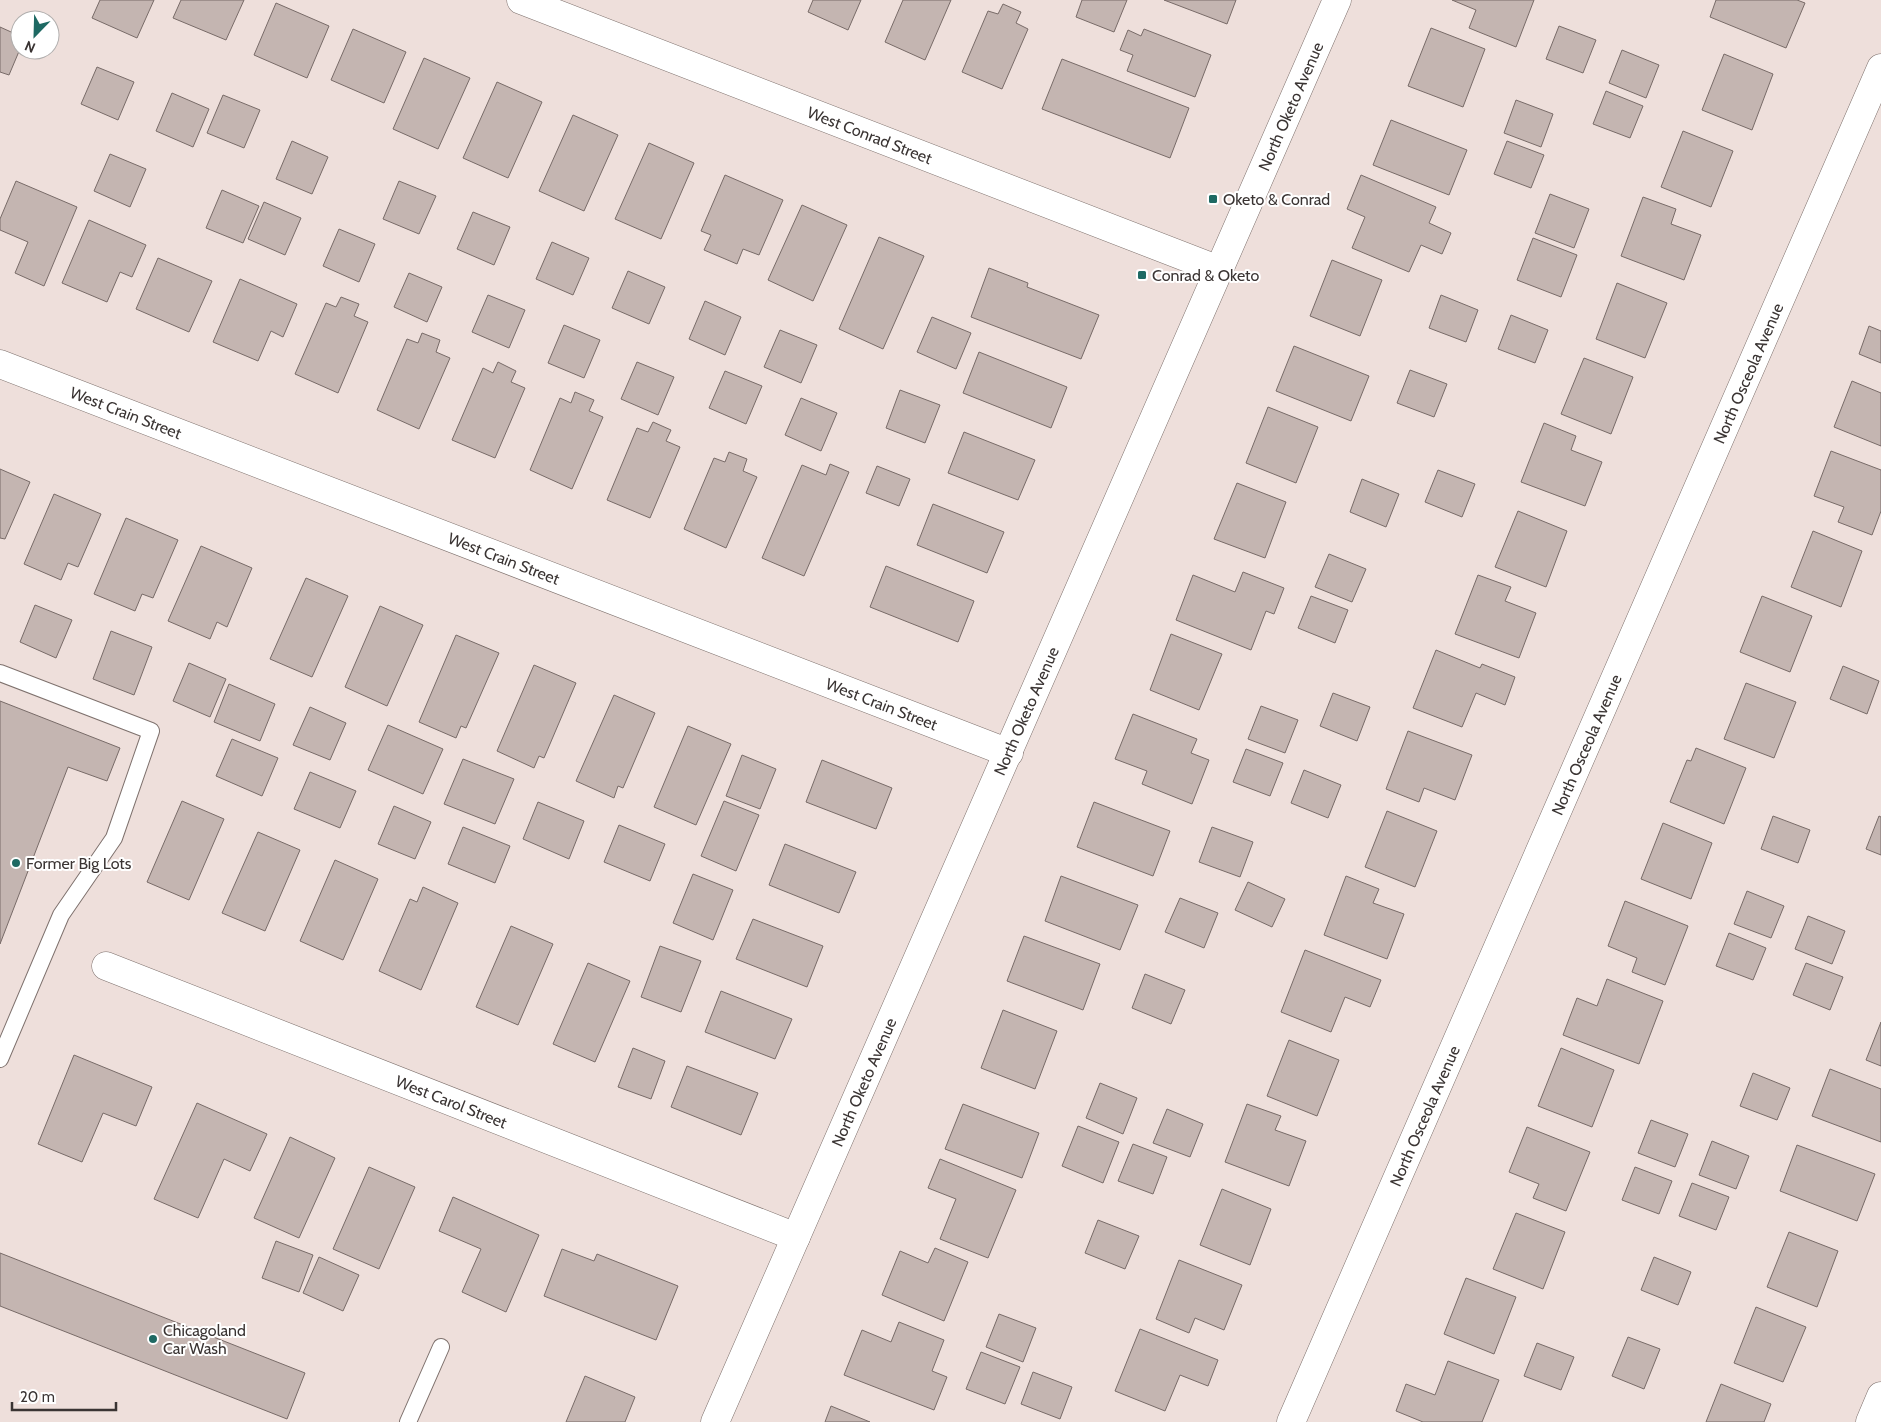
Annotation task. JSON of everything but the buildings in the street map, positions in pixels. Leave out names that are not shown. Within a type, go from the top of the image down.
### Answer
[{"type":"street","name":"West Conrad Street","points":[[521,0],[1219,270]]},
{"type":"street","name":"North Oketo Avenue","points":[[715,1422],[1337,0]]},
{"type":"street","name":"North Osceola Avenue","points":[[1292,1422],[1881,68]]},
{"type":"street","name":"West Crain Street","points":[[0,364],[1009,753]]},
{"type":"street","name":"West Carol Street","points":[[106,966],[796,1237]]},
{"type":"street","points":[[1870,1422],[1881,1396]]},
{"type":"lane","points":[[0,673],[152,731],[114,838],[61,915],[0,1059]]},
{"type":"lane","points":[[408,1422],[441,1347]]},
{"type":"place","name":"Oketo & Conrad","points":[[1213,199]]},
{"type":"place","name":"Conrad & Oketo","points":[[1142,275]]},
{"type":"place","name":"Former Big Lots","points":[[16,863]]},
{"type":"place","name":"Chicagoland Car Wash","points":[[153,1339]]}]
